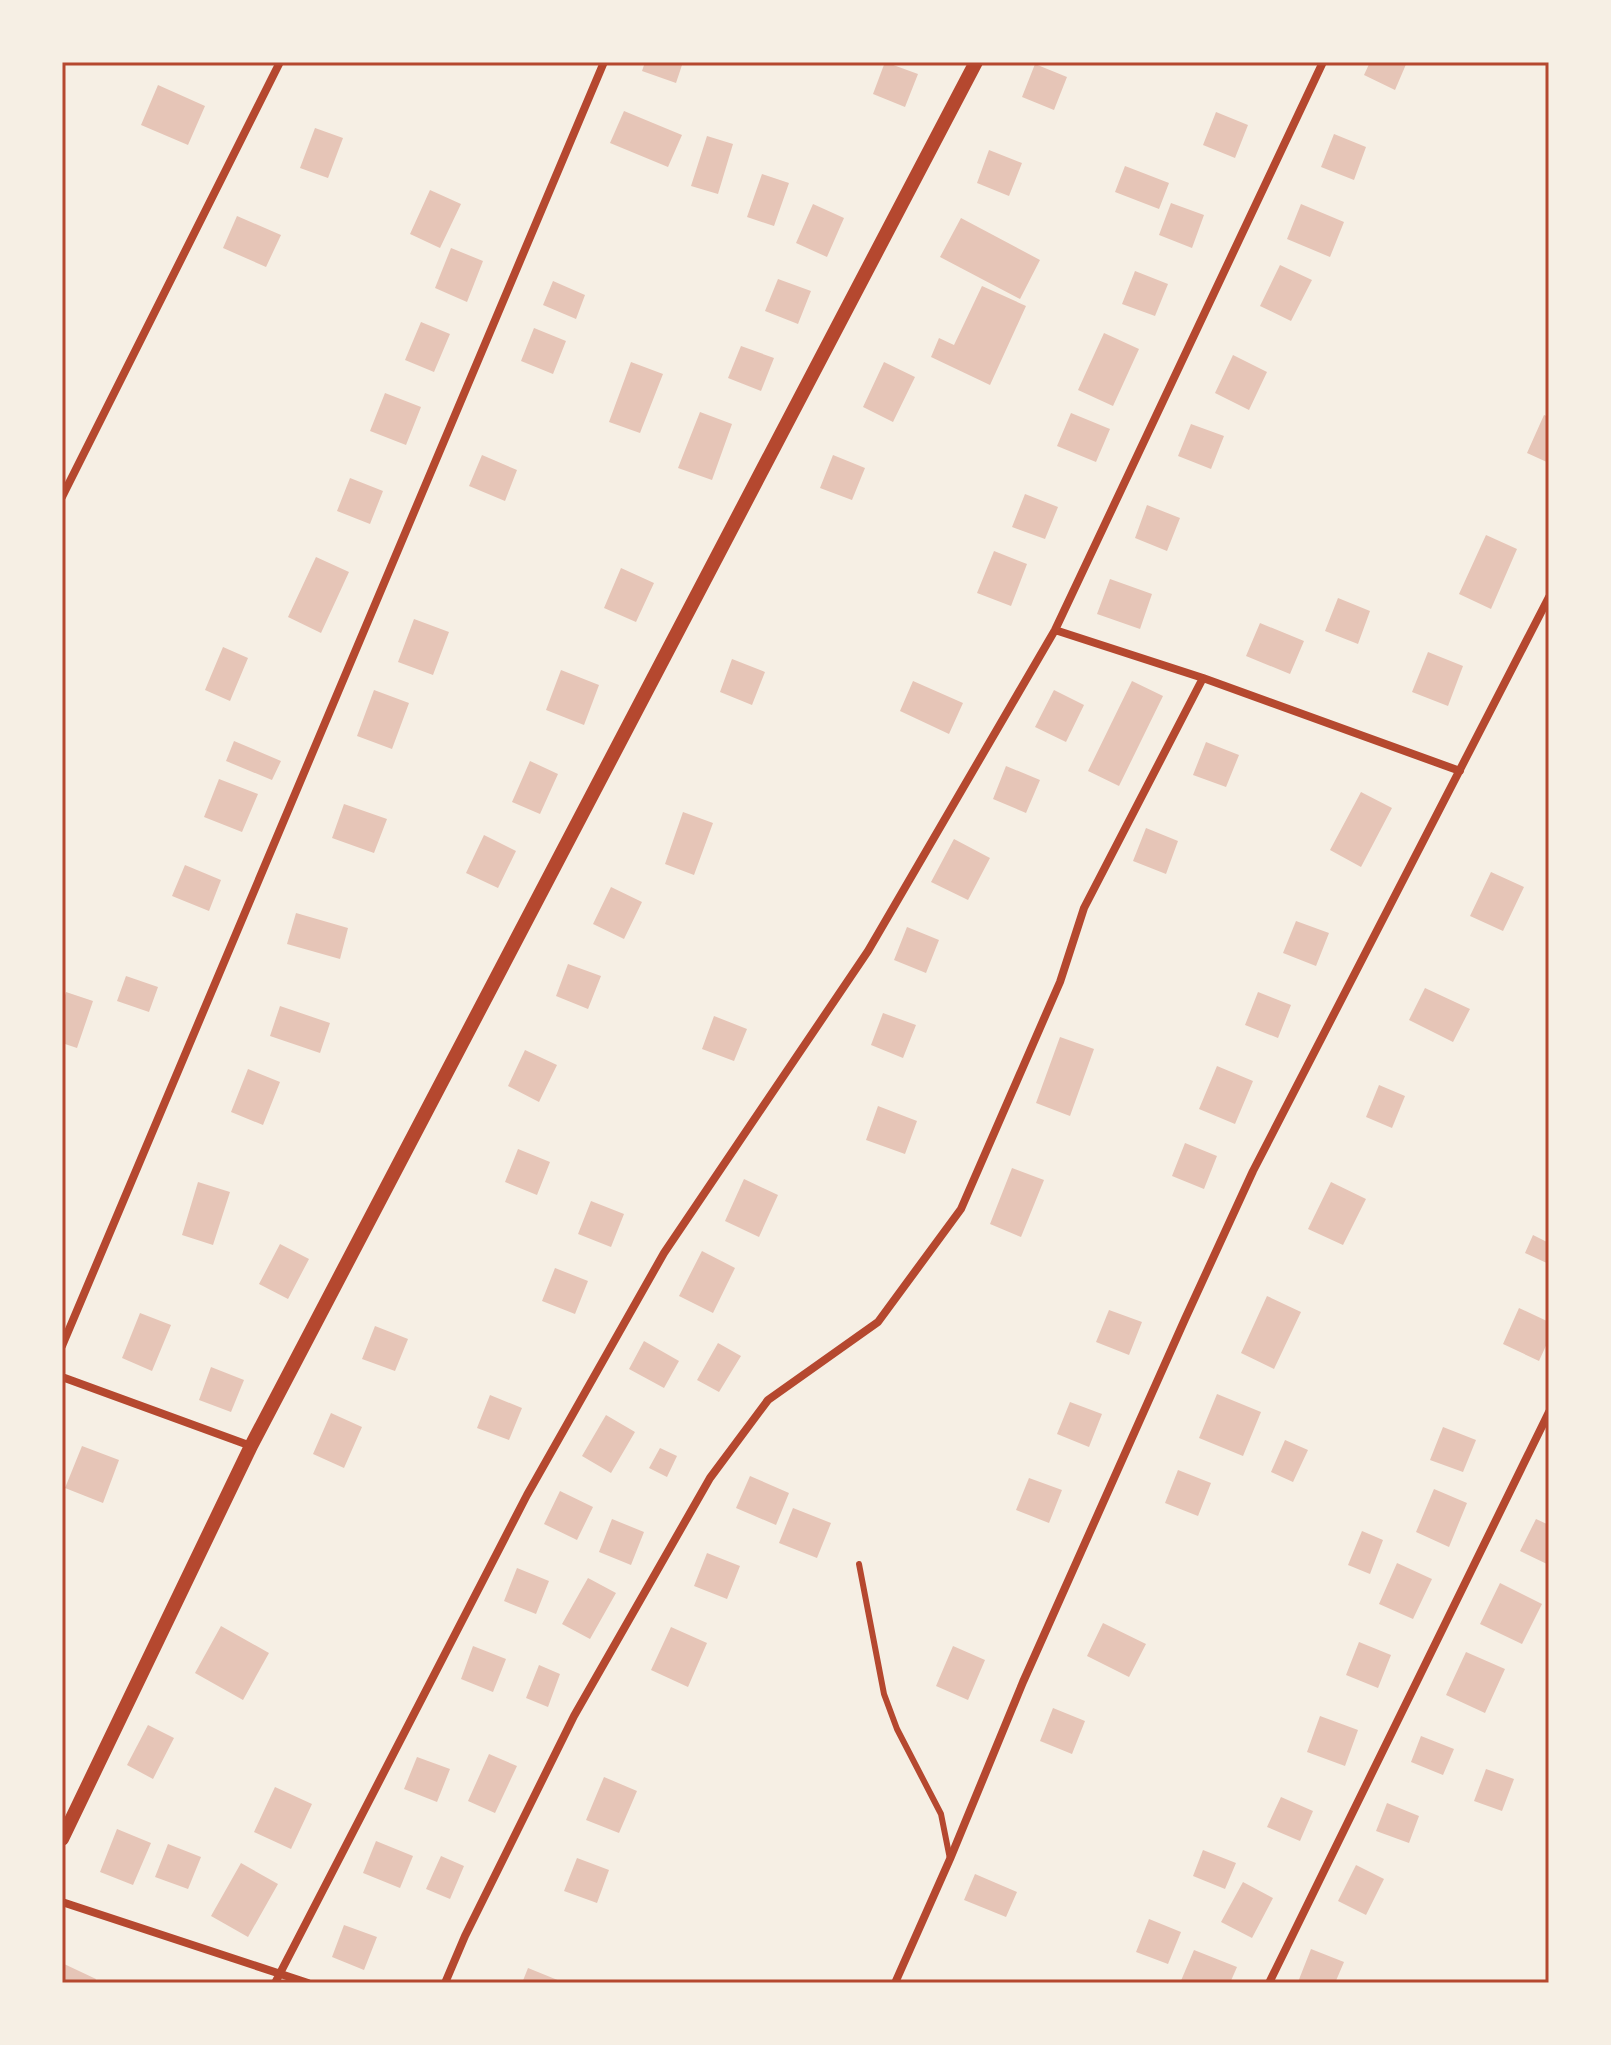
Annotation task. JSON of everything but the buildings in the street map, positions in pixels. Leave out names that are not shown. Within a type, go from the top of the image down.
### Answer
[{"type":"street","points":[[62,497],[280,62]]},
{"type":"street","points":[[62,1346],[604,62]]},
{"type":"street","points":[[62,1839],[251,1446],[976,62]]},
{"type":"street","points":[[275,1983],[527,1495],[664,1253],[868,951],[1055,630],[1323,62]]},
{"type":"street","points":[[895,1983],[1030,1668],[1253,1171],[1549,597]]},
{"type":"street","points":[[1055,630],[1203,678],[1460,771]]},
{"type":"street","points":[[445,1983],[465,1936],[574,1716],[710,1478],[768,1400],[878,1322],[961,1209],[1060,982],[1084,908],[1203,678]]},
{"type":"street","points":[[62,1377],[251,1446]]},
{"type":"street","points":[[1269,1983],[1549,1412]]},
{"type":"street","points":[[62,1902],[308,1983]]},
{"type":"lane","points":[[859,1564],[884,1694],[897,1729],[941,1814],[950,1859]]}]
